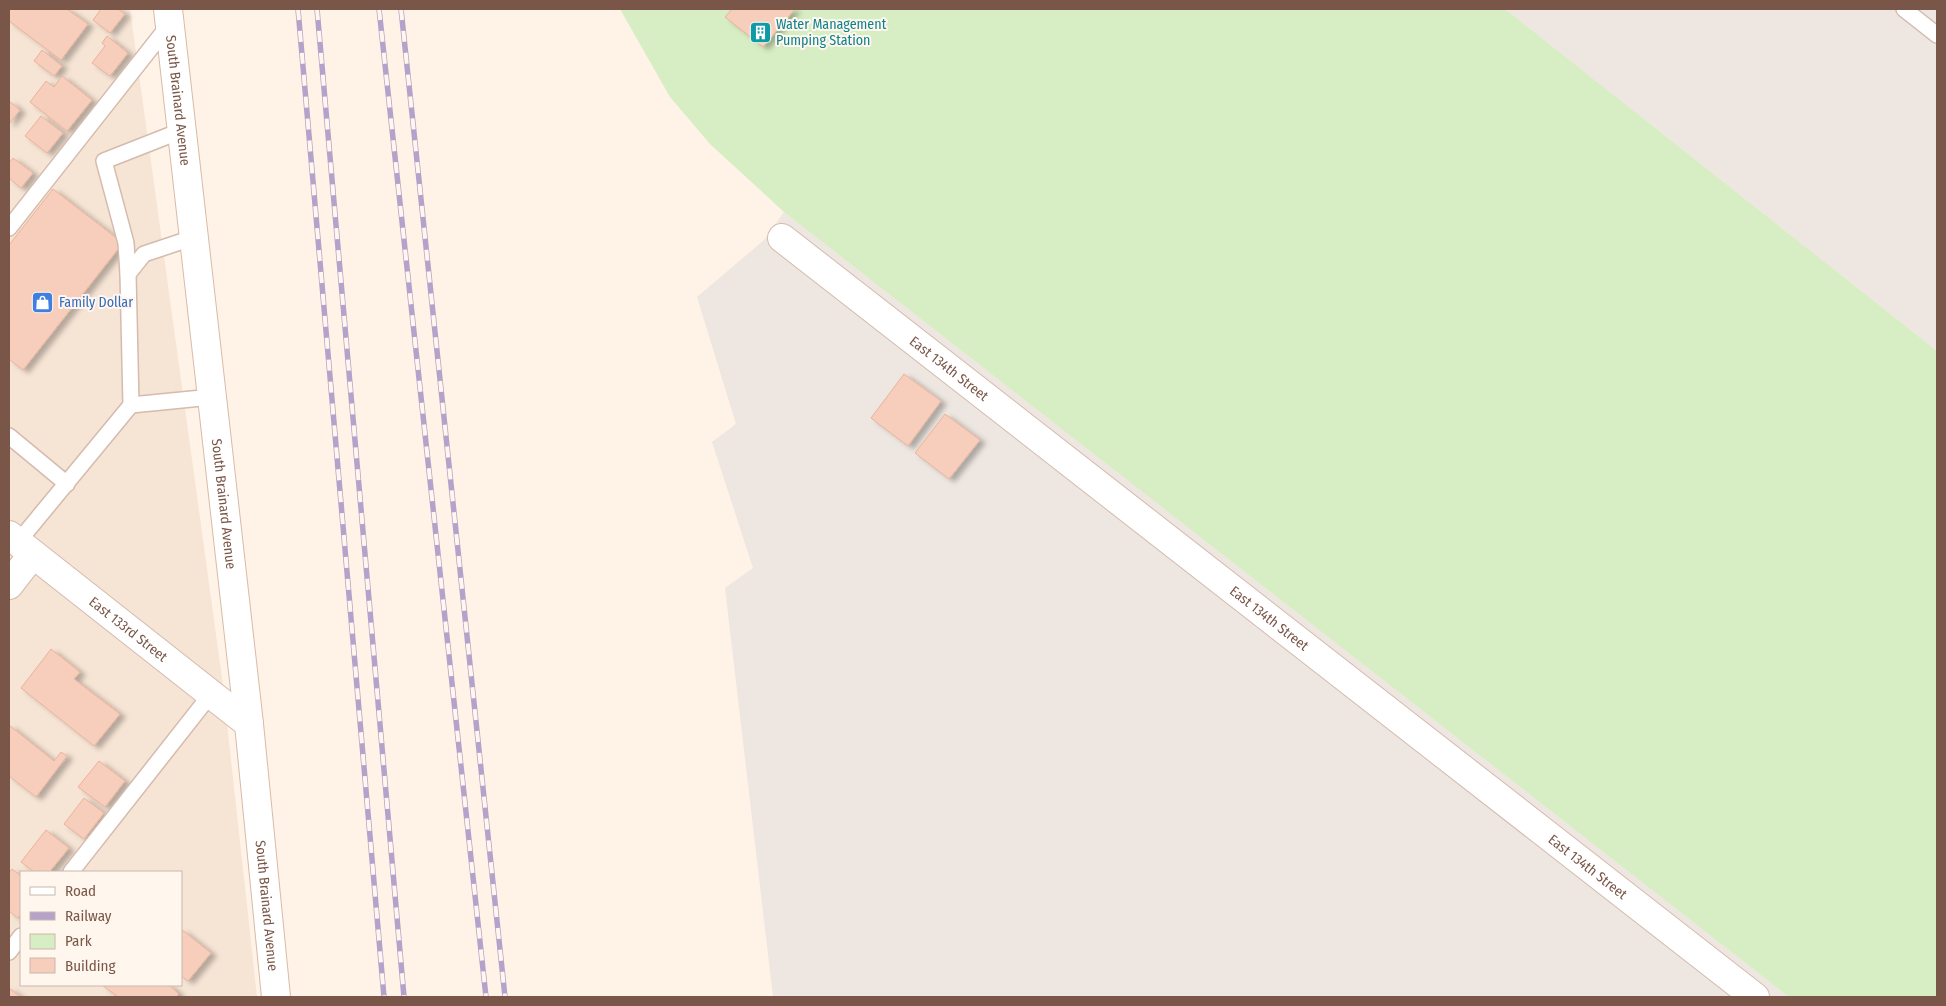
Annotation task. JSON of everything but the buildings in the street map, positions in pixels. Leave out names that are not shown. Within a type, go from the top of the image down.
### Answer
[{"type":"street","name":"South Brainard Avenue","points":[[169,16],[249,724],[272,993]]},
{"type":"street","name":"East 134th Street","points":[[782,238],[1755,997]]},
{"type":"street","name":"East 133rd Street","points":[[20,544],[249,724]]},
{"type":"street","points":[[9,585],[20,544]]},
{"type":"lane","points":[[1904,9],[1937,35]]},
{"type":"lane","points":[[9,228],[169,16]]},
{"type":"lane","points":[[20,544],[131,405],[126,244],[104,161],[183,130]]},
{"type":"lane","points":[[128,274],[144,254],[195,238]]},
{"type":"lane","points":[[131,405],[212,397]]},
{"type":"lane","points":[[9,436],[66,484]]},
{"type":"lane","points":[[72,871],[211,694]]},
{"type":"lane","points":[[9,952],[20,937]]},
{"type":"shaded area","points":[[9,9],[130,9],[222,678],[257,997],[9,997]]},
{"type":"shaded area","points":[[1505,9],[1937,9],[1937,351]]},
{"type":"shaded area","points":[[784,212],[1789,997],[773,997],[725,588],[753,568],[712,442],[736,424],[697,297],[763,241]]},
{"type":"green space","points":[[620,9],[1505,9],[1937,351],[1937,997],[1789,997],[784,212],[710,144],[670,97]]},
{"type":"railway","points":[[298,9],[384,997]]},
{"type":"railway","points":[[317,9],[404,997]]},
{"type":"railway","points":[[379,9],[486,997]]},
{"type":"railway","points":[[401,9],[505,997]]},
{"type":"place","name":"Water Management Pumping Station","points":[[760,32]]},
{"type":"place","name":"Family Dollar","points":[[43,302]]}]
